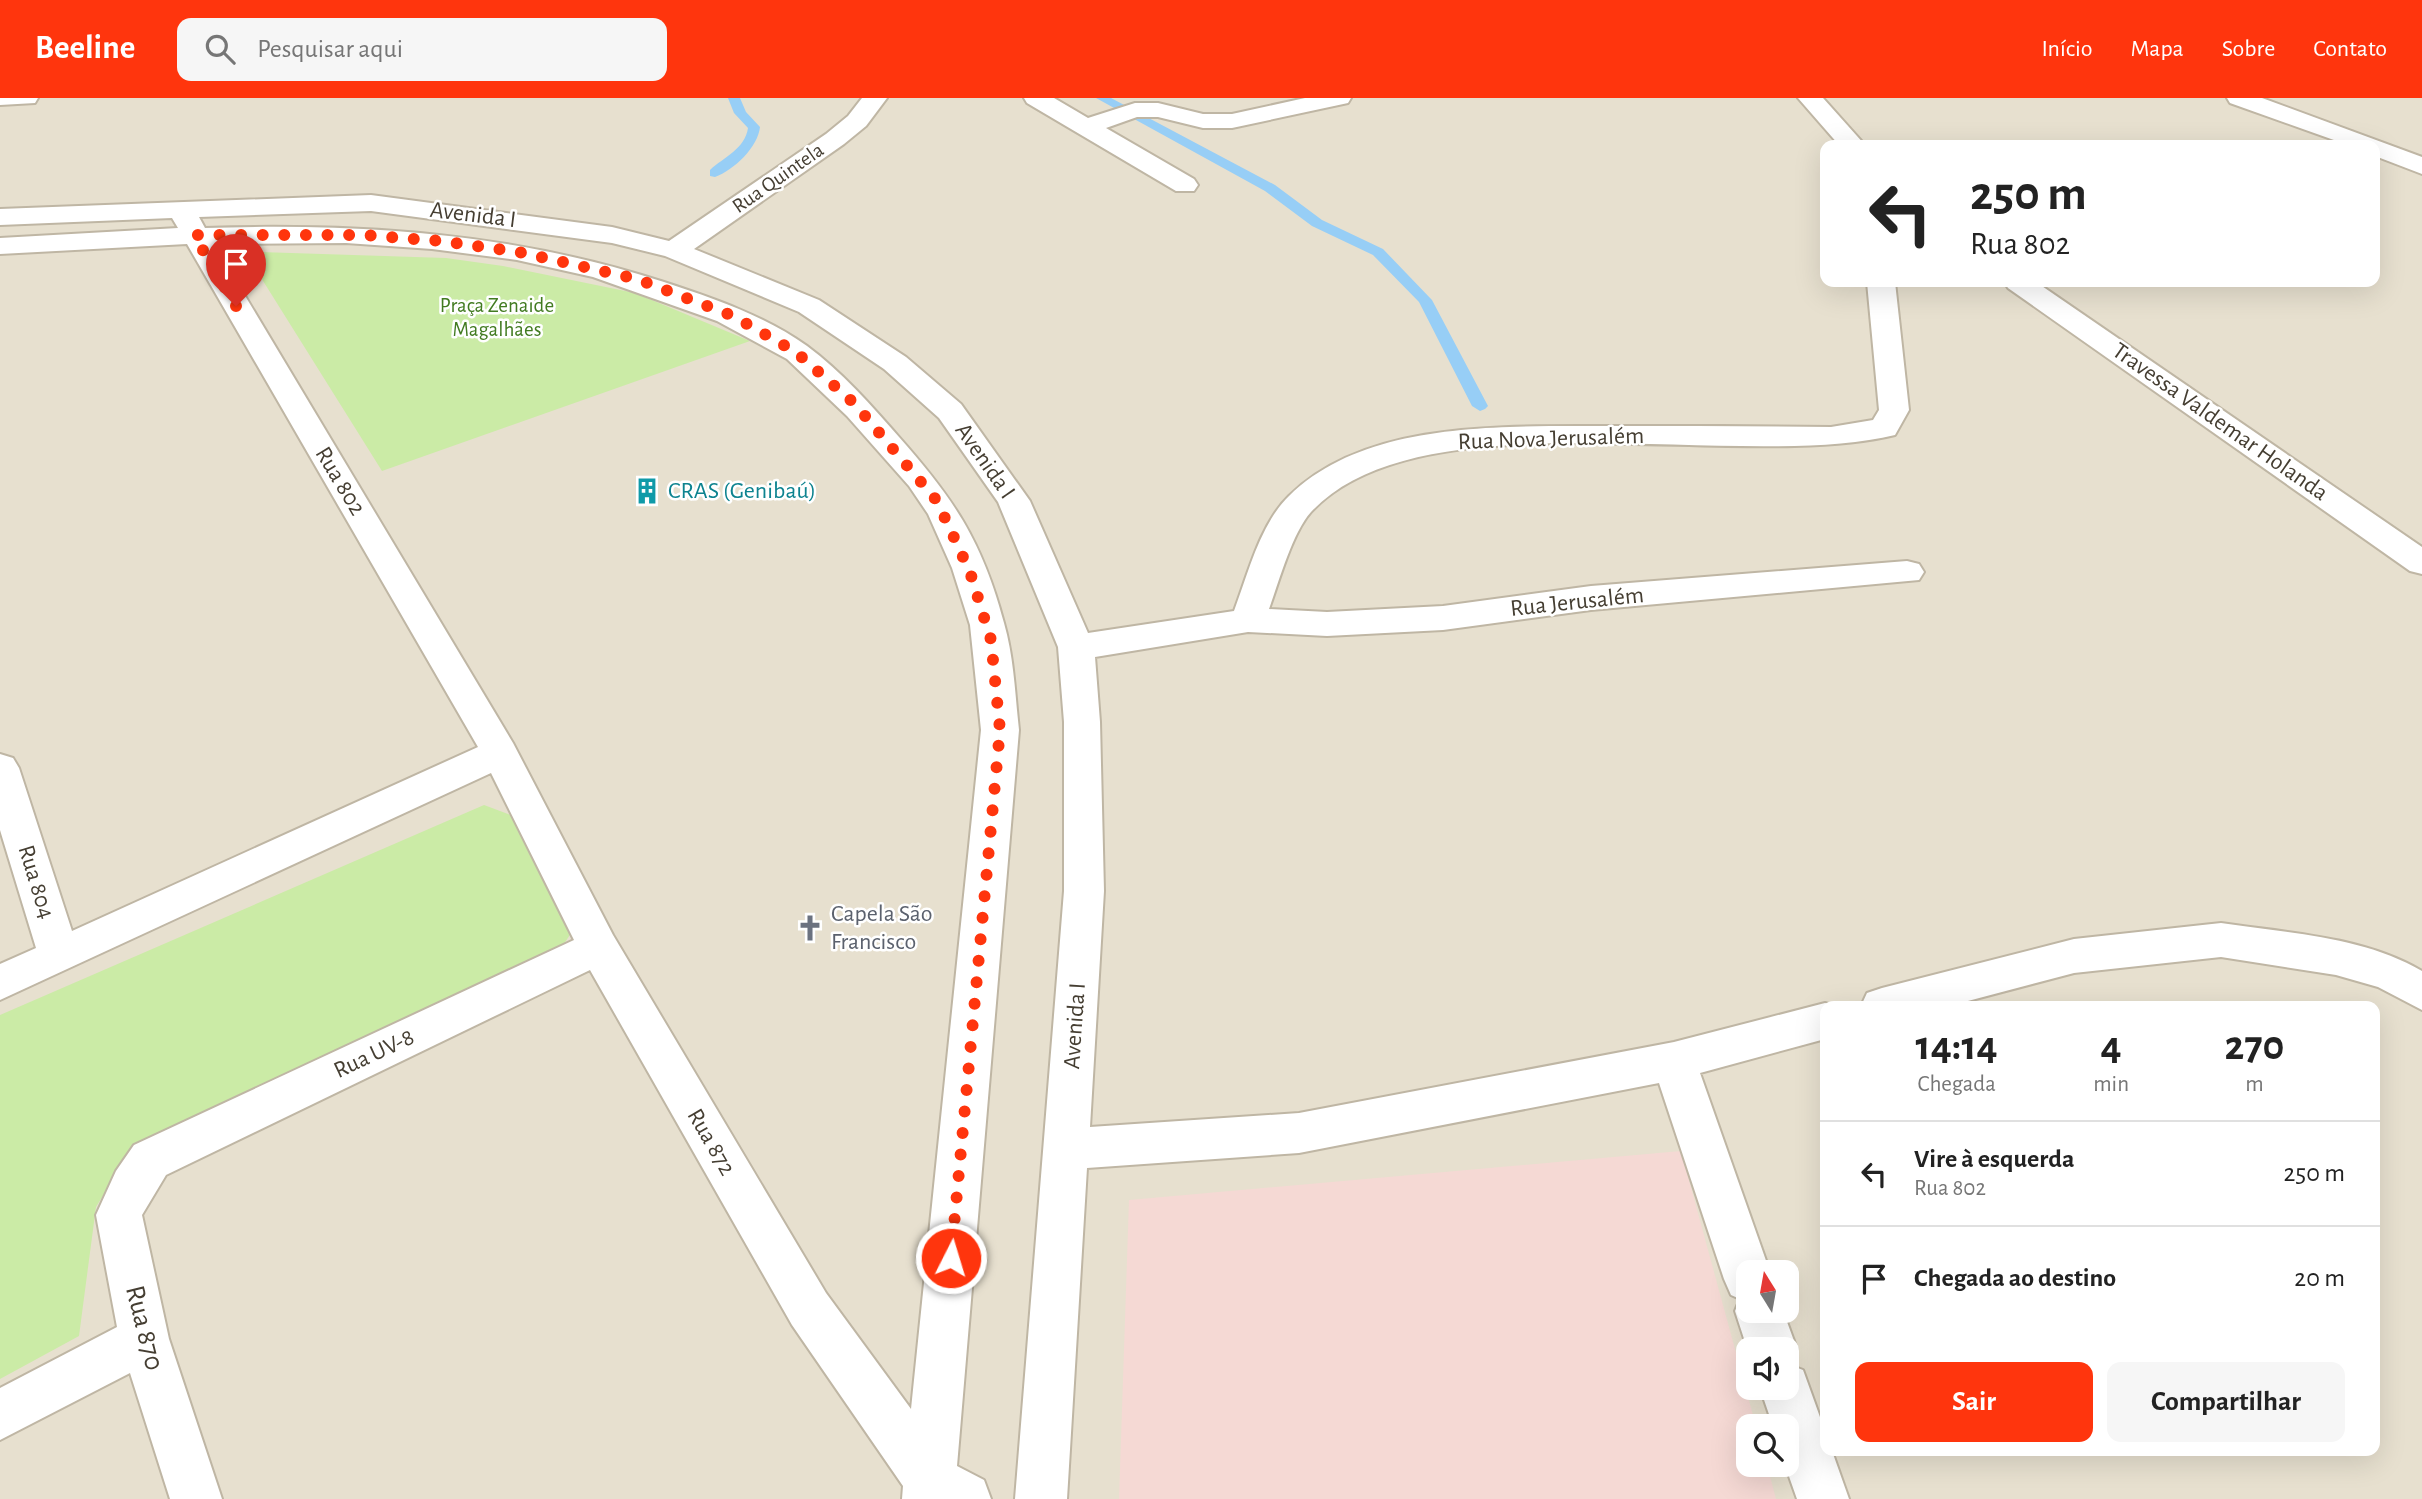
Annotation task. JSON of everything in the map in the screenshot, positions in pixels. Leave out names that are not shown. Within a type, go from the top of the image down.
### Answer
[{"type":"street","points":[[0,99],[26,98]]},
{"type":"street","name":"Rua Quintela","points":[[674,250],[835,139],[857,121],[875,98]]},
{"type":"street","points":[[1036,98],[1185,185]]},
{"type":"street","points":[[1086,127],[1135,110],[1158,110],[1203,121],[1232,121],[1339,98]]},
{"type":"street","points":[[1810,98],[1848,140]]},
{"type":"street","points":[[2239,98],[2356,140]]},
{"type":"street","points":[[2380,149],[2422,166]]},
{"type":"street","name":"Avenida I","points":[[0,246],[188,222],[371,204],[585,231],[674,250],[809,306],[895,363],[950,411],[1014,502],[1076,647],[1082,722],[1084,891],[1041,1499]]},
{"type":"street","name":"Avenida I","points":[[0,217],[188,222],[441,241],[519,252],[637,279],[733,316],[796,352],[855,404],[937,501],[970,572],[991,640],[1000,730],[942,1493]]},
{"type":"street","name":"Rua 802","points":[[188,222],[500,753]]},
{"type":"street","name":"Rua Nova Jerusalém","points":[[1248,620],[1270,563],[1298,506],[1330,478],[1401,450],[1477,437],[1831,437],[1884,428],[1894,410],[1882,287]]},
{"type":"street","name":"Travessa Valdemar Holanda","points":[[2025,287],[2422,563]]},
{"type":"street","name":"Rua Jerusalém","points":[[1248,620],[1327,624],[1443,618],[1591,598],[1907,572]]},
{"type":"street","points":[[1076,647],[1179,634],[1248,620]]},
{"type":"street","points":[[0,983],[500,753]]},
{"type":"street","name":"Rua 872","points":[[500,753],[598,947],[809,1309],[942,1493]]},
{"type":"street","name":"Rua 804","points":[[0,768],[59,956]]},
{"type":"street","points":[[1901,1001],[2074,956],[2221,940],[2336,958],[2390,973],[2422,992]]},
{"type":"street","name":"Rua UV-8","points":[[150,1160],[598,947]]},
{"type":"street","points":[[1066,1149],[1299,1133],[1674,1061],[1820,1022]]},
{"type":"street","points":[[1674,1061],[1742,1260]]},
{"type":"street","name":"Rua 870","points":[[150,1160],[132,1186],[119,1215],[144,1339],[196,1499]]},
{"type":"street","points":[[0,1415],[144,1339]]},
{"type":"street","points":[[1789,1400],[1823,1499]]},
{"type":"shaded area","points":[[0,98],[2422,98],[2422,1499],[0,1499]]},
{"type":"shaded area","points":[[1681,1151],[1736,1353],[1736,1400],[1749,1400],[1753,1414],[1736,1414],[1736,1477],[1770,1477],[1776,1499],[1119,1499],[1129,1200]]},
{"type":"green space","name":"Praça Zenaide Magalhães","points":[[260,252],[446,258],[503,266],[635,293],[750,341],[382,471],[250,260]]},
{"type":"green space","points":[[484,805],[519,818],[581,918],[556,956],[127,1156],[96,1207],[79,1336],[0,1379],[0,1015]]},
{"type":"waterway","points":[[715,173],[740,153],[753,135],[754,127],[740,113],[734,98]]},
{"type":"waterway","points":[[1102,98],[1270,188],[1317,223],[1378,252],[1425,300],[1480,406]]},
{"type":"place","name":"CRAS (Genibaú)","points":[[647,491]]},
{"type":"place","name":"Capela São Francisco","points":[[810,928]]},
{"type":"route","points":[[236,306],[194,235],[363,235],[441,241],[519,252],[637,279],[733,316],[796,352],[855,404],[937,501],[970,572],[991,640],[1000,730],[951,1258]]}]
